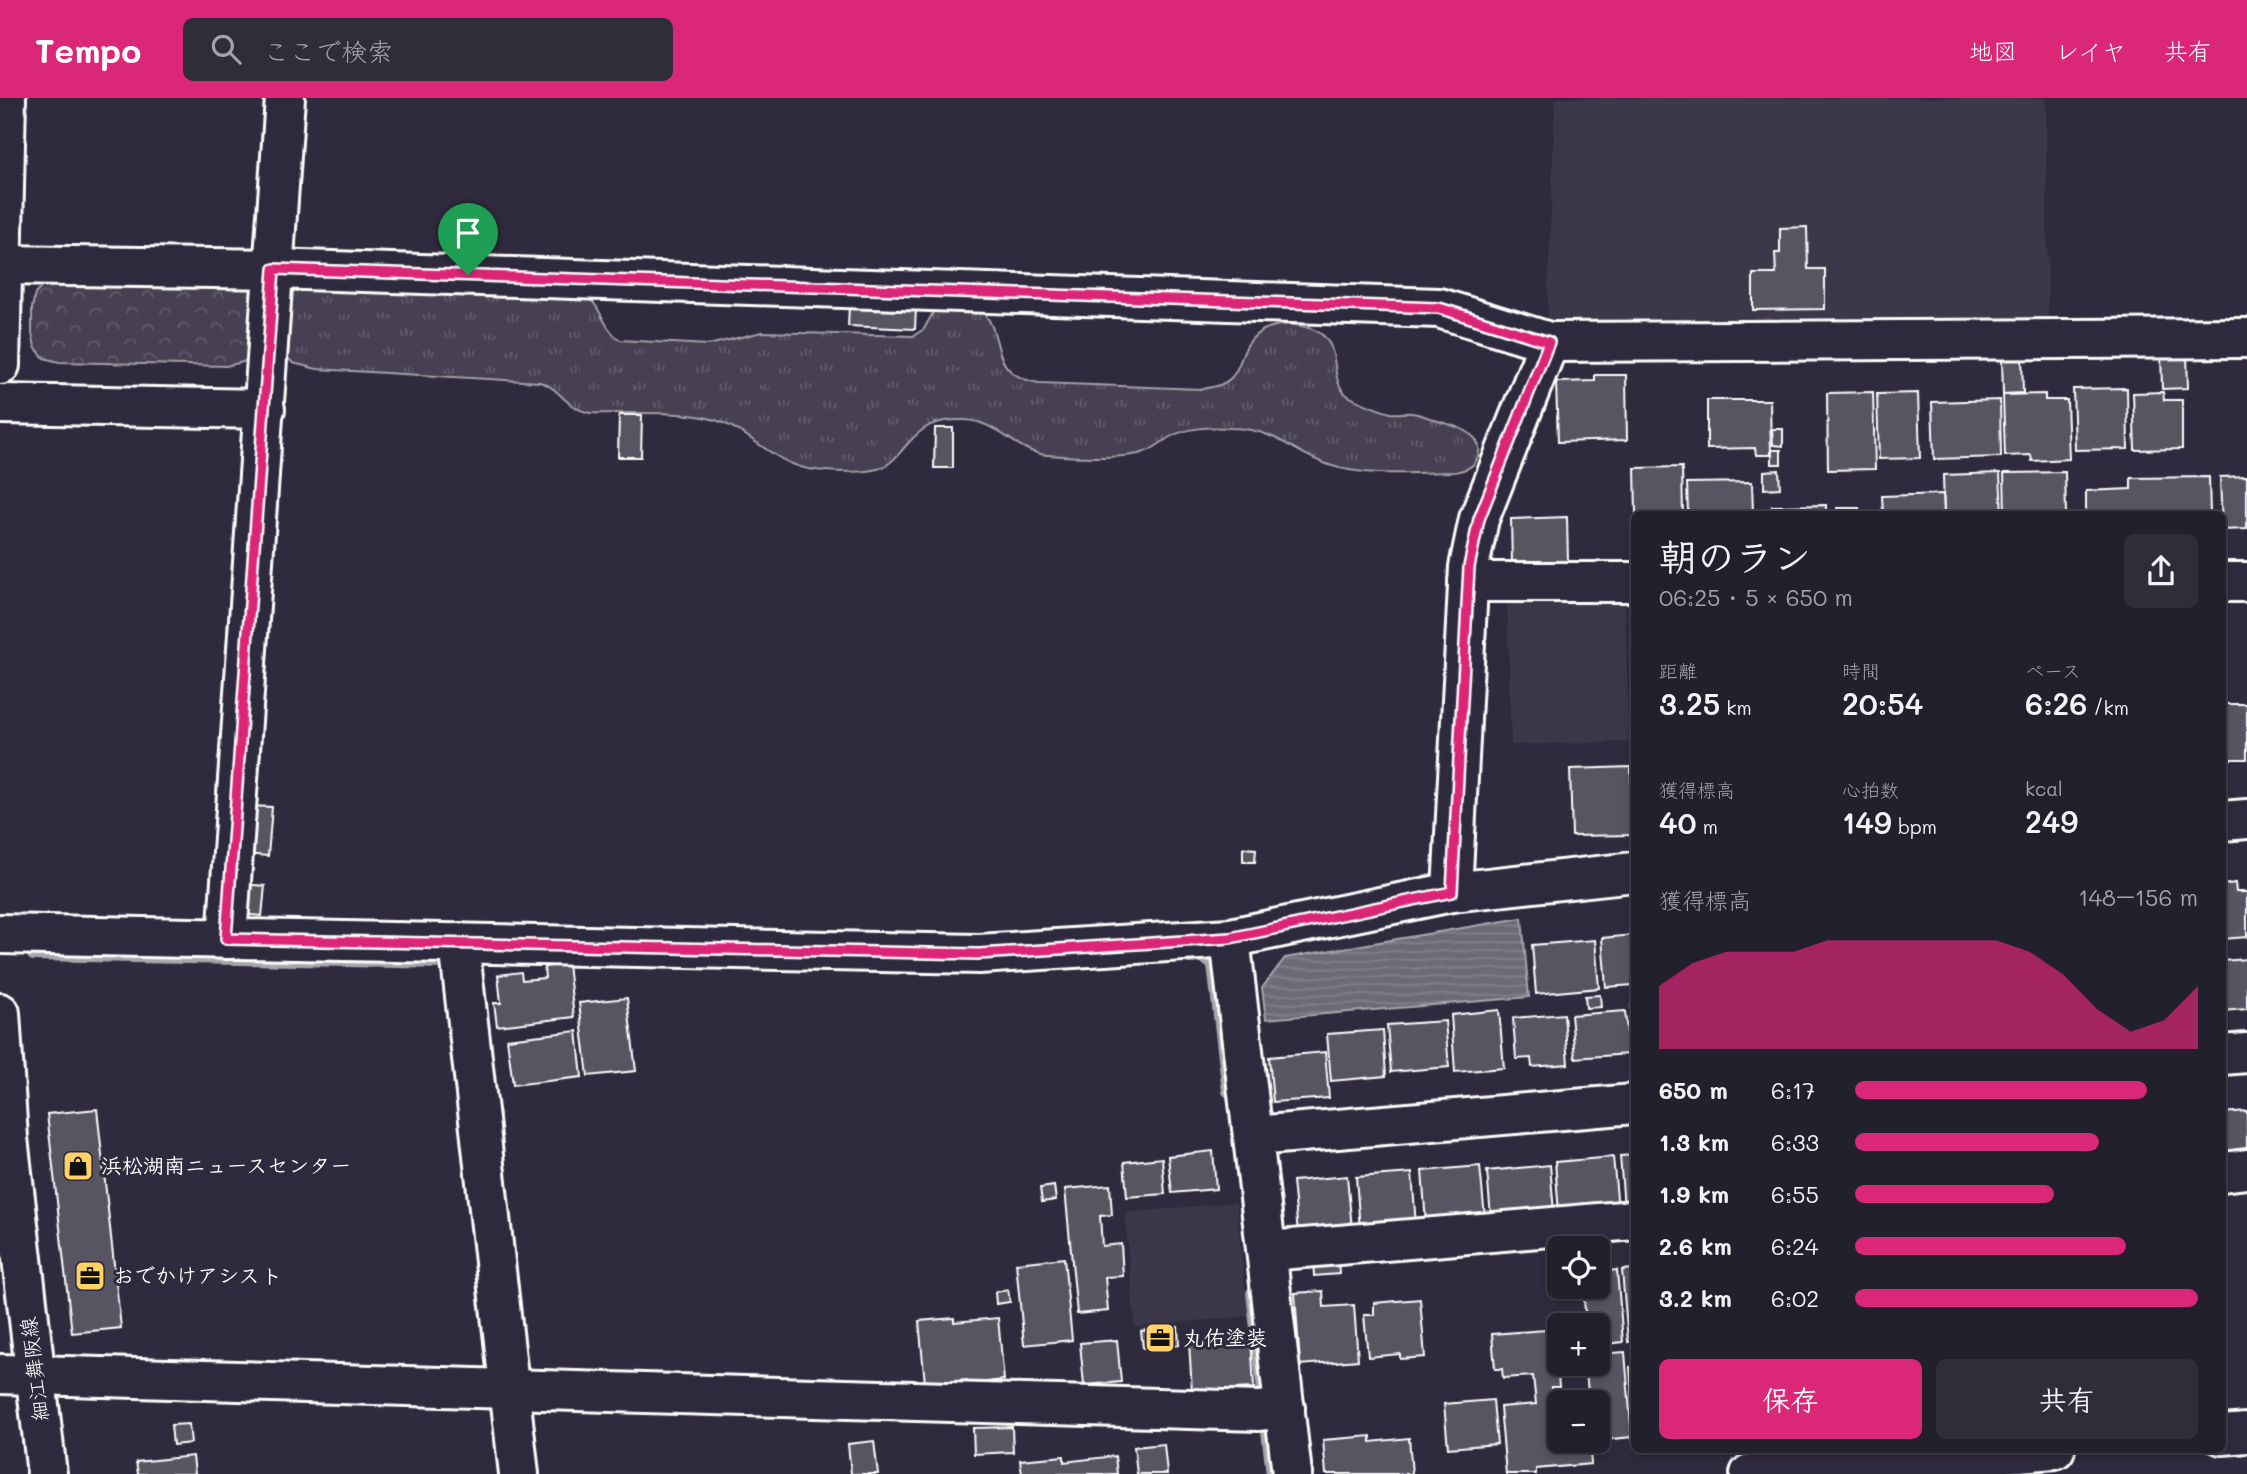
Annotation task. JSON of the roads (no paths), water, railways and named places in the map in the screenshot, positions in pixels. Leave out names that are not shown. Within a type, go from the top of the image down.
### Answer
[{"type":"street","points":[[0,365],[6,98]]},
{"type":"street","points":[[226,939],[285,98]]},
{"type":"street","points":[[1,265],[274,269],[1439,308],[1549,342],[2247,338]]},
{"type":"street","points":[[1452,892],[1468,582],[1473,542],[1479,519],[1549,342]]},
{"type":"street","points":[[0,404],[265,410]]},
{"type":"street","points":[[1468,582],[1631,582]]},
{"type":"street","points":[[2226,582],[2247,582]]},
{"type":"street","points":[[2226,821],[2247,819]]},
{"type":"street","points":[[0,934],[979,954],[1230,938],[1452,892],[1631,872]]},
{"type":"street","points":[[1230,938],[1292,1474]]},
{"type":"street","points":[[459,943],[519,1474]]},
{"type":"street","name":"細江舞阪線","points":[[0,1013],[4,1138],[18,1374],[47,1474]]},
{"type":"street","points":[[2226,1055],[2247,1053]]},
{"type":"street","points":[[1254,1136],[1631,1104]]},
{"type":"street","points":[[2226,1171],[2247,1170]]},
{"type":"street","points":[[1268,1251],[1631,1220]]},
{"type":"street","points":[[18,1374],[1245,1411],[1285,1408]]},
{"type":"street","points":[[2226,1435],[2247,1433]]},
{"type":"street","points":[[1750,1474],[2006,1453]]},
{"type":"waterway","points":[[33,955],[447,963]]},
{"type":"waterway","points":[[1189,958],[1203,957],[1213,965],[1228,1091]]},
{"type":"waterway","points":[[1252,1293],[1264,1400]]},
{"type":"waterway","points":[[1266,1423],[1272,1474]]},
{"type":"place","name":"浜松湖南ニュースセンター","points":[[78,1166]]},
{"type":"place","name":"おでかけアシスト","points":[[90,1276]]},
{"type":"place","name":"丸佑塗装","points":[[1160,1338]]}]
